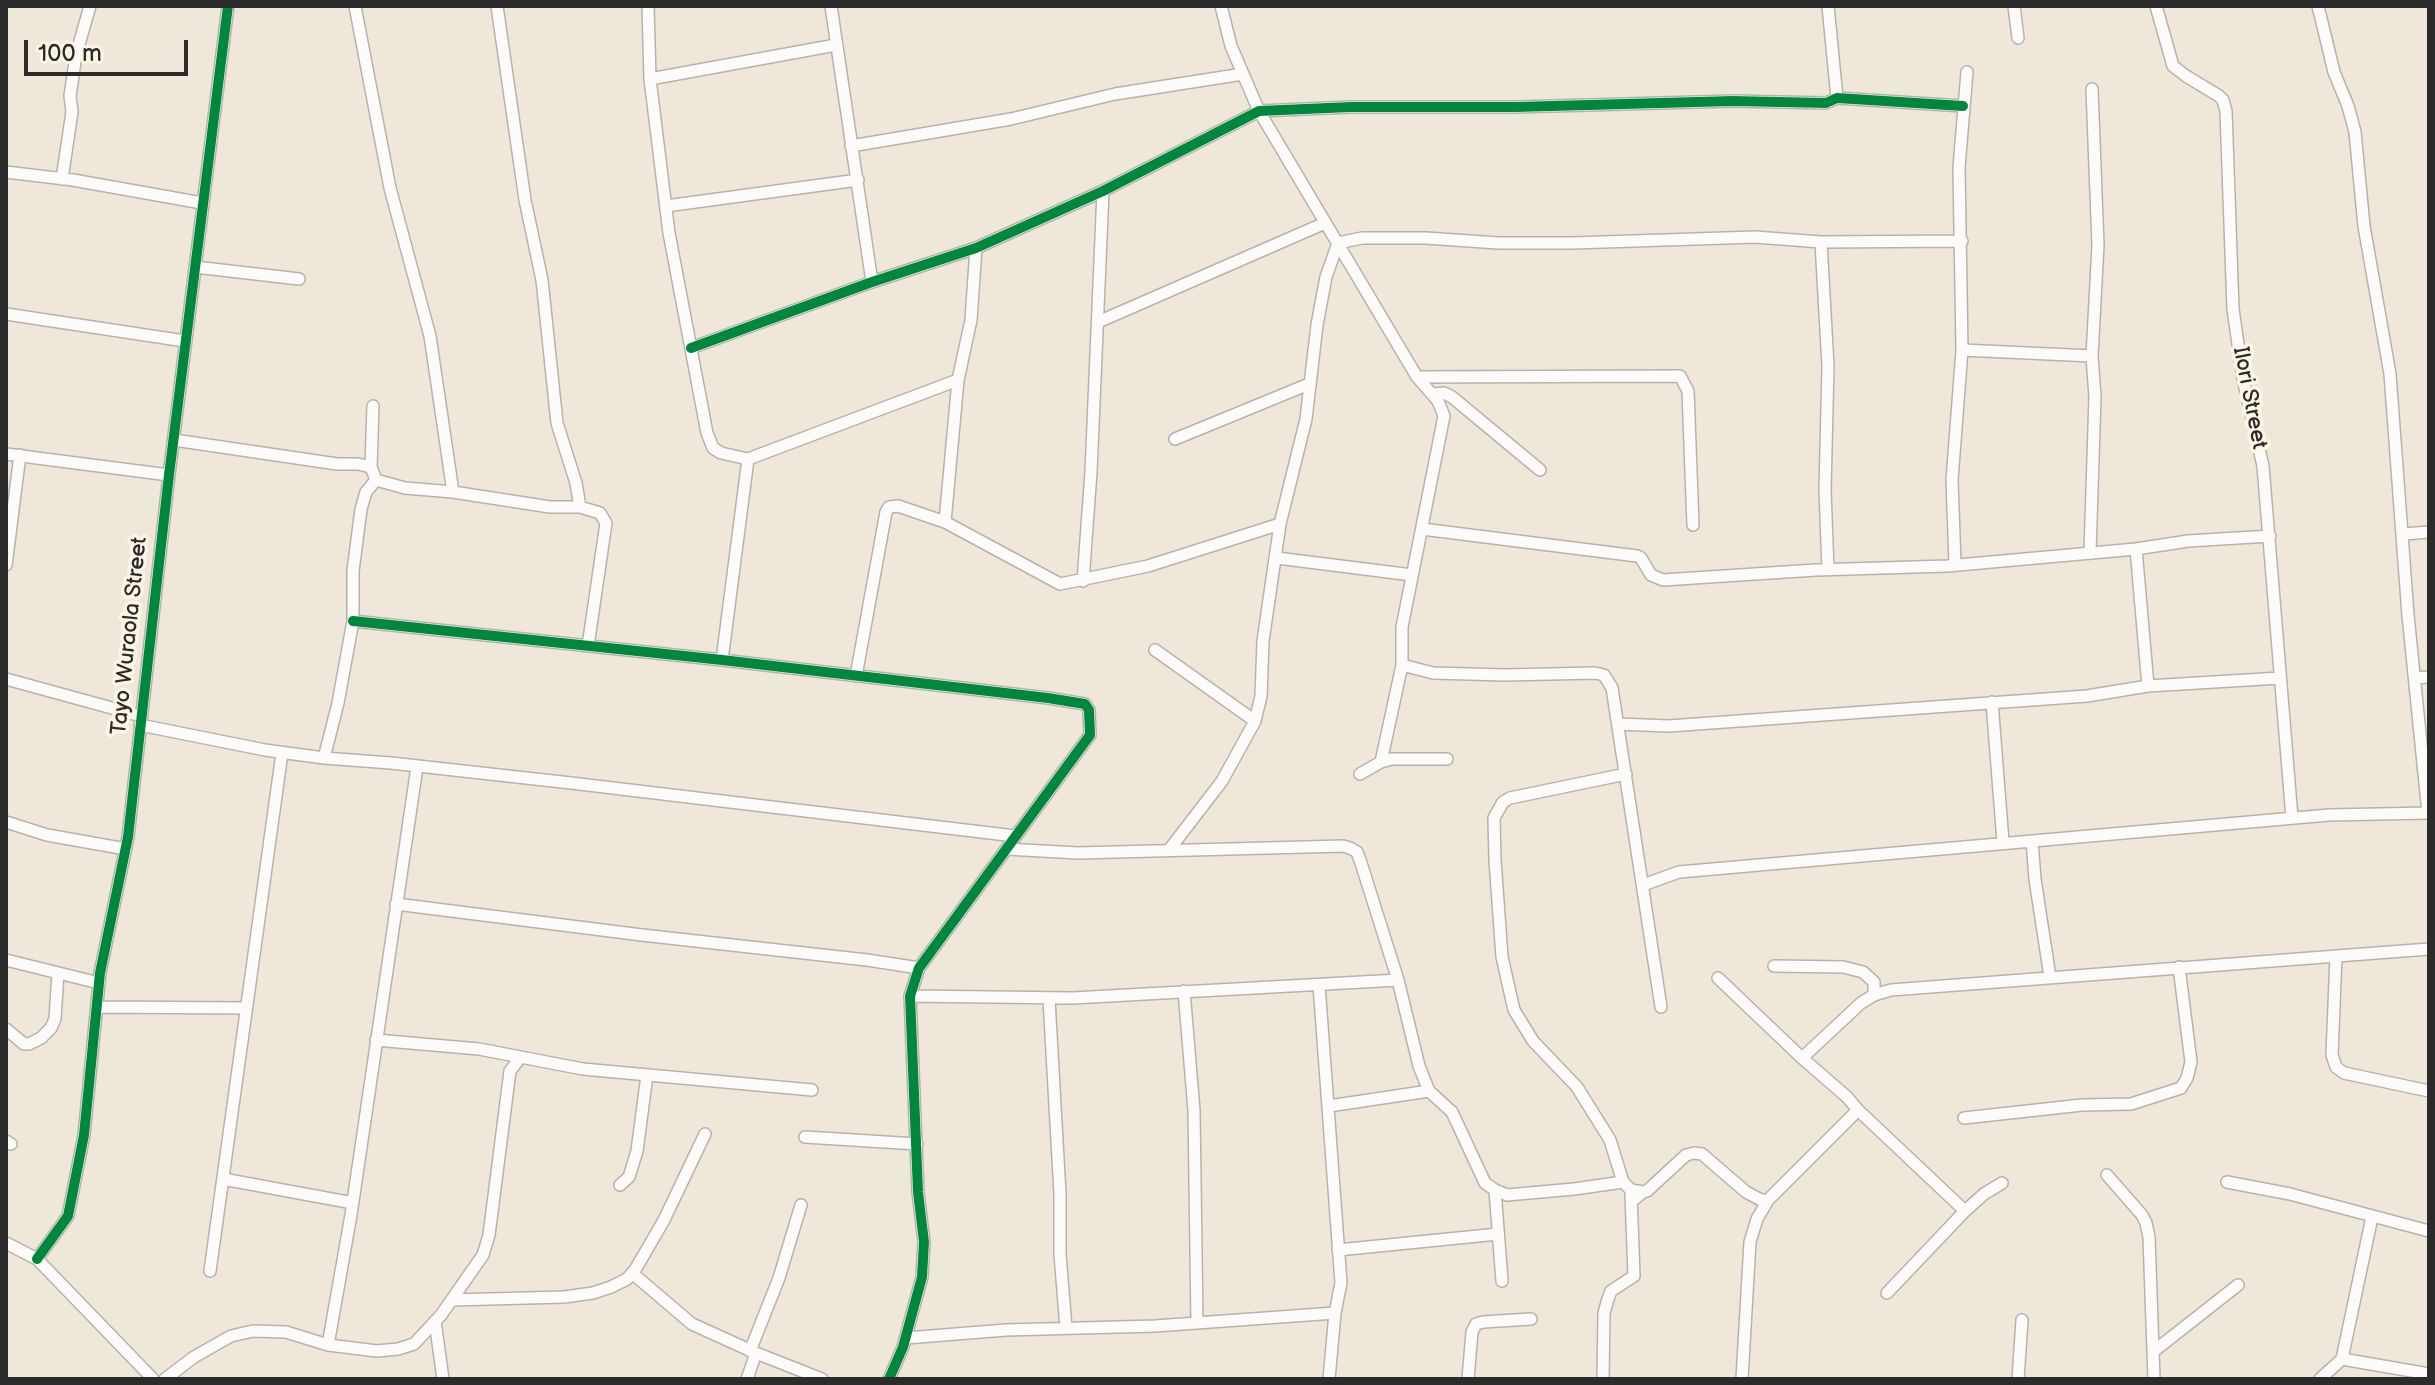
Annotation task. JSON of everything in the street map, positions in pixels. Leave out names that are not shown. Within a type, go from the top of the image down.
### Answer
[{"type":"street","points":[[62,179],[72,112],[70,96],[76,55],[90,6]]},
{"type":"street","name":"Tayo Wuraola Street","points":[[37,1259],[68,1216],[84,1135],[99,983],[126,849],[185,341],[228,6]]},
{"type":"street","points":[[355,6],[390,188],[430,336],[453,492]]},
{"type":"street","points":[[497,6],[525,200],[542,280],[557,423],[576,483],[580,507]]},
{"type":"street","points":[[648,6],[650,79],[669,233],[710,443],[721,453],[748,459],[958,380]]},
{"type":"street","points":[[831,6],[872,282]]},
{"type":"street","points":[[1221,6],[1231,46],[1259,111],[1417,377],[1433,394],[1444,416],[1402,627],[1402,665],[1381,762]]},
{"type":"street","points":[[1828,6],[1837,98]]},
{"type":"street","points":[[2014,6],[2018,38]]},
{"type":"street","name":"Ilori Street","points":[[2156,6],[2173,66],[2223,100],[2233,309],[2243,379],[2263,466],[2292,818]]},
{"type":"street","points":[[1643,885],[1679,872],[2003,842],[2052,841],[2292,818],[2428,813],[2408,615],[2390,374],[2364,226],[2355,132],[2334,72],[2318,6]]},
{"type":"street","points":[[650,79],[836,45]]},
{"type":"street","points":[[1955,564],[1952,480],[1962,350],[1959,167],[1967,72]]},
{"type":"street","points":[[851,146],[1011,119],[1115,94],[1243,74]]},
{"type":"street","points":[[2090,552],[2095,397],[2092,356],[2098,245],[2092,89]]},
{"type":"street","points":[[691,348],[976,248],[1103,191],[1259,111],[1733,101],[1826,103],[1837,98],[1963,106]]},
{"type":"street","points":[[6,172],[202,203]]},
{"type":"street","points":[[666,206],[858,180]]},
{"type":"street","points":[[1083,581],[1091,472],[1103,191]]},
{"type":"street","points":[[1098,322],[1325,223]]},
{"type":"street","points":[[1338,243],[1362,238],[1498,243],[1755,237],[1821,242],[1962,241]]},
{"type":"street","points":[[1821,242],[1828,366],[1825,490],[1828,570]]},
{"type":"street","points":[[1169,850],[1222,781],[1255,721],[1261,696],[1263,641],[1280,524],[1306,419],[1326,277],[1338,243]]},
{"type":"street","points":[[945,522],[958,380],[971,320],[976,248]]},
{"type":"street","points":[[195,267],[299,279]]},
{"type":"street","points":[[6,314],[185,341]]},
{"type":"street","points":[[1962,350],[2092,356]]},
{"type":"street","points":[[1417,377],[1680,376],[1688,391],[1693,525]]},
{"type":"street","points":[[1175,439],[1309,384]]},
{"type":"street","points":[[1433,394],[1444,393],[1452,397],[1540,470]]},
{"type":"street","points":[[373,406],[371,467],[376,480]]},
{"type":"street","points":[[174,440],[371,467]]},
{"type":"street","points":[[6,454],[169,475]]},
{"type":"street","points":[[6,565],[20,455]]},
{"type":"street","points":[[722,660],[748,459]]},
{"type":"street","points":[[376,480],[405,488],[550,507],[580,507],[600,513],[606,523],[588,646]]},
{"type":"street","points":[[324,758],[353,621],[353,571],[361,509],[366,492],[376,480]]},
{"type":"street","points":[[856,676],[889,507],[898,506],[945,522],[1060,584],[1148,566],[1280,524]]},
{"type":"street","points":[[1422,529],[1637,556],[1651,575],[1663,580],[1955,564],[2270,536]]},
{"type":"street","points":[[2404,534],[2429,532]]},
{"type":"street","points":[[2136,549],[2148,686]]},
{"type":"street","points":[[1277,558],[1412,575]]},
{"type":"street","points":[[353,621],[722,660],[1085,704],[1089,710],[1090,735],[919,968],[910,996],[918,1192],[924,1242],[922,1277],[906,1338],[889,1379]]},
{"type":"street","points":[[1155,650],[1255,721]]},
{"type":"street","points":[[1402,665],[1433,673],[1604,675],[1612,688],[1661,1007]]},
{"type":"street","points":[[2415,678],[2429,677]]},
{"type":"street","points":[[1618,724],[1669,726],[2087,696],[2148,686],[2280,678]]},
{"type":"street","points":[[6,679],[141,721],[282,753],[767,805],[1015,836]]},
{"type":"street","points":[[1992,702],[2003,842]]},
{"type":"street","points":[[210,1271],[282,753]]},
{"type":"street","points":[[1360,774],[1392,759],[1447,759]]},
{"type":"street","points":[[328,1345],[353,1203],[417,767]]},
{"type":"street","points":[[1603,1379],[1604,1313],[1608,1299],[1611,1291],[1634,1276],[1632,1191],[1610,1140],[1577,1087],[1533,1041],[1514,1010],[1502,957],[1494,818],[1499,805],[1510,798],[1626,774]]},
{"type":"street","points":[[6,822],[47,835],[126,849]]},
{"type":"street","points":[[2032,841],[2050,977]]},
{"type":"street","points":[[1006,849],[1078,853],[1350,848],[1357,852],[1361,863],[1398,980],[1419,1066],[1429,1091],[1452,1112],[1485,1183],[1507,1195],[1574,1189],[1647,1191],[1686,1155],[1694,1153],[1702,1154],[1746,1192],[1768,1200]]},
{"type":"street","points":[[396,904],[919,968]]},
{"type":"street","points":[[1802,1058],[1861,1003],[1891,990],[2429,949]]},
{"type":"street","points":[[2336,956],[2332,1055],[2336,1067],[2344,1073],[2429,1091]]},
{"type":"street","points":[[6,960],[99,983]]},
{"type":"street","points":[[1774,966],[1843,967],[1863,972],[1874,982],[1874,995]]},
{"type":"street","points":[[1964,1118],[2082,1105],[2131,1104],[2181,1088],[2191,1062],[2179,967]]},
{"type":"street","points":[[6,1029],[24,1044],[29,1044],[51,1028],[55,1019],[58,973]]},
{"type":"street","points":[[1718,978],[1965,1211]]},
{"type":"street","points":[[910,996],[1049,999],[1398,980]]},
{"type":"street","points":[[1319,985],[1341,1283],[1329,1379]]},
{"type":"street","points":[[1184,991],[1194,1110],[1197,1323]]},
{"type":"street","points":[[1049,999],[1066,1328]]},
{"type":"street","points":[[97,1007],[246,1008]]},
{"type":"street","points":[[376,1040],[479,1049],[583,1069],[812,1090]]},
{"type":"street","points":[[502,1054],[510,1071]]},
{"type":"street","points":[[165,1379],[194,1357],[231,1336],[253,1331],[286,1332],[328,1345],[377,1351],[414,1344],[452,1300],[483,1255],[489,1235],[510,1071],[520,1058]]},
{"type":"street","points":[[620,1185],[629,1177],[637,1151],[647,1075]]},
{"type":"street","points":[[1329,1106],[1429,1091]]},
{"type":"street","points":[[1742,1379],[1750,1242],[1757,1219],[1768,1200],[1858,1110]]},
{"type":"street","points":[[452,1300],[564,1297],[611,1287],[632,1273],[664,1220],[705,1134]]},
{"type":"street","points":[[805,1137],[917,1144]]},
{"type":"street","points":[[2107,1175],[2146,1223],[2154,1379]]},
{"type":"street","points":[[223,1179],[353,1203]]},
{"type":"street","points":[[2227,1182],[2290,1194],[2429,1231]]},
{"type":"street","points":[[1887,1293],[1965,1211],[2002,1183]]},
{"type":"street","points":[[1495,1190],[1502,1281]]},
{"type":"street","points":[[747,1379],[801,1205]]},
{"type":"street","points":[[2320,1379],[2342,1359],[2372,1217]]},
{"type":"street","points":[[1338,1250],[1498,1234]]},
{"type":"street","points":[[6,1243],[37,1259],[153,1379]]},
{"type":"street","points":[[632,1273],[692,1324],[822,1379]]},
{"type":"street","points":[[2154,1351],[2238,1285]]},
{"type":"street","points":[[906,1338],[1335,1313]]},
{"type":"street","points":[[1468,1379],[1472,1332],[1476,1324],[1531,1319]]},
{"type":"street","points":[[2018,1379],[2022,1320]]},
{"type":"street","points":[[435,1321],[443,1379]]},
{"type":"street","points":[[2342,1359],[2429,1374]]},
{"type":"cycle path","points":[[37,1259],[68,1216],[84,1135],[100,973],[128,837],[169,475],[228,6]]},
{"type":"cycle path","points":[[691,348],[976,248],[1103,191],[1259,111],[1733,101],[1826,103],[1837,98],[1963,106]]},
{"type":"cycle path","points":[[353,621],[722,660],[1085,704],[1089,710],[1090,735],[919,968],[910,996],[918,1192],[924,1242],[922,1277],[903,1347],[889,1379]]}]
